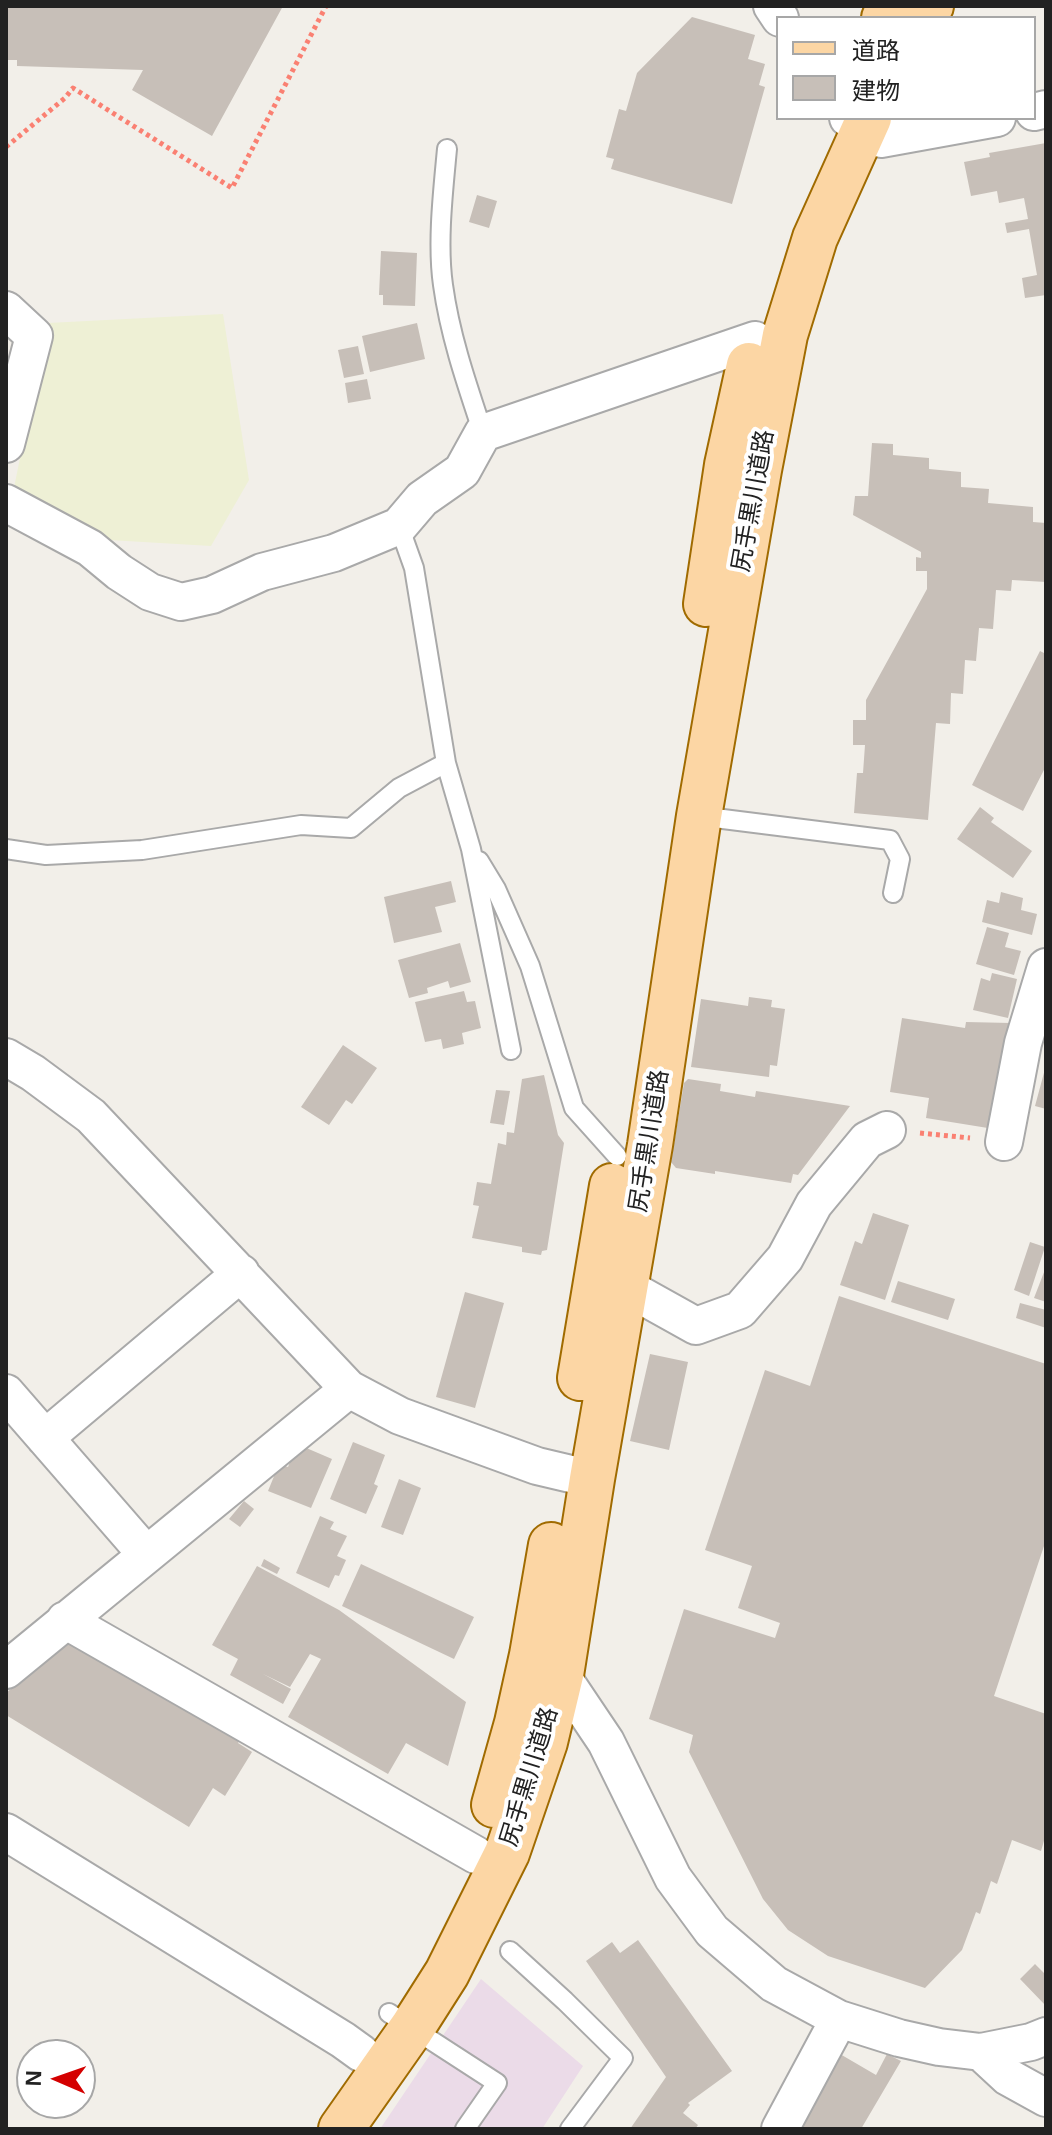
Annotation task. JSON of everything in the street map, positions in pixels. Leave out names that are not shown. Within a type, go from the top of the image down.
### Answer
[{"type":"main road","name":"尻手黒川道路","points":[[611,1282],[617,1156],[727,465],[755,340],[790,229],[854,121]]},
{"type":"main road","name":"尻手黒川道路","points":[[308,2129],[361,2053],[401,2020],[447,1973],[507,1853],[545,1742],[546,1665],[611,1282],[652,1130],[699,816],[759,470],[785,335],[854,121]]},
{"type":"main road","name":"尻手黒川道路","points":[[341,2129],[401,2020],[455,1909],[497,1798],[517,1723],[546,1665]]},
{"type":"street","points":[[854,121],[881,139],[986,120]]},
{"type":"street","points":[[6,310],[34,336],[6,444]]},
{"type":"street","points":[[6,503],[90,548],[150,592],[181,602],[212,595],[262,572],[334,553],[399,526],[422,499],[462,471],[483,433],[755,340]]},
{"type":"street","points":[[1004,1142],[1023,1043],[1046,967]]},
{"type":"street","points":[[6,1057],[91,1116],[349,1389],[400,1416],[537,1466],[578,1476]]},
{"type":"street","points":[[611,1282],[696,1326],[740,1310],[785,1258],[814,1204],[867,1140],[887,1130]]},
{"type":"street","points":[[45,1438],[241,1273]]},
{"type":"street","points":[[6,1670],[349,1389]]},
{"type":"street","points":[[6,1393],[146,1554]]},
{"type":"street","points":[[65,1620],[476,1855]]},
{"type":"street","points":[[546,1665],[606,1742],[673,1878],[712,1931],[774,1984],[839,2019],[939,2047],[981,2052],[1046,2036]]},
{"type":"street","points":[[6,1832],[361,2053]]},
{"type":"street","points":[[780,2129],[839,2019]]},
{"type":"street","points":[[981,2052],[1008,2077],[1046,2098]]},
{"type":"lane","points":[[447,149],[441,214],[443,283],[459,359],[483,433]]},
{"type":"lane","points":[[399,526],[414,568],[446,763],[471,849],[511,1050]]},
{"type":"lane","points":[[6,849],[46,855],[142,850],[301,825],[351,828],[399,788],[446,763]]},
{"type":"lane","points":[[699,816],[890,840],[900,859],[893,893]]},
{"type":"lane","points":[[471,849],[496,889],[530,966],[574,1108],[617,1156]]},
{"type":"lane","points":[[510,1951],[623,2058],[570,2129]]},
{"type":"lane","points":[[401,2020],[497,2083],[465,2129]]},
{"type":"path","points":[[6,147],[73,88],[232,188],[326,6]]},
{"type":"shaded area","points":[[481,1979],[583,2066],[542,2129],[380,2129]]},
{"type":"green space","points":[[223,314],[249,480],[211,546],[92,539],[12,497],[48,323]]},
{"type":"building","points":[[6,6],[283,6],[212,136],[132,90],[143,70],[17,66],[17,60],[6,60]]},
{"type":"building","points":[[692,17],[755,35],[748,59],[765,64],[759,85],[765,87],[732,204],[611,169],[614,159],[606,157],[619,109],[626,111],[637,73]]},
{"type":"building","points":[[1046,143],[1046,295],[1025,298],[1022,278],[1037,275],[1029,229],[1007,233],[1005,223],[1028,219],[1024,198],[999,203],[997,191],[971,196],[964,162],[990,157],[989,153]]},
{"type":"building","points":[[477,195],[497,201],[489,228],[469,222]]},
{"type":"building","points":[[381,251],[417,253],[415,306],[383,305],[383,295],[379,295]]},
{"type":"building","points":[[417,323],[425,359],[370,372],[362,336]]},
{"type":"building","points":[[358,346],[364,374],[344,378],[338,350]]},
{"type":"building","points":[[367,379],[371,399],[348,403],[345,383]]},
{"type":"building","points":[[872,443],[893,444],[893,455],[929,458],[929,469],[961,472],[961,487],[989,489],[988,503],[1033,507],[1033,522],[1046,523],[1046,582],[1012,580],[1011,591],[996,590],[993,629],[979,628],[976,661],[965,660],[963,694],[951,693],[950,724],[936,723],[928,820],[854,813],[857,773],[863,773],[865,745],[853,745],[853,720],[866,720],[866,700],[927,589],[927,571],[916,571],[916,557],[921,558],[921,552],[853,515],[855,496],[868,496]]},
{"type":"building","points":[[1040,651],[1046,654],[1046,766],[1023,811],[972,785]]},
{"type":"building","points":[[980,807],[994,818],[991,822],[1032,851],[1013,878],[957,839]]},
{"type":"building","points":[[451,881],[456,902],[435,907],[442,932],[394,943],[384,897]]},
{"type":"building","points":[[1001,892],[1023,898],[1021,910],[1037,914],[1032,935],[982,922],[987,900],[999,903]]},
{"type":"building","points":[[987,927],[1009,933],[1005,947],[1021,951],[1014,975],[976,964]]},
{"type":"building","points":[[460,943],[471,982],[450,988],[448,981],[427,988],[428,993],[409,998],[398,960]]},
{"type":"building","points":[[992,973],[1017,979],[1008,1018],[973,1010],[981,978],[990,981]]},
{"type":"building","points":[[464,991],[467,1002],[475,1001],[481,1028],[462,1033],[464,1044],[443,1049],[441,1039],[425,1042],[415,1002]]},
{"type":"building","points":[[749,997],[772,1000],[771,1007],[785,1009],[777,1066],[770,1065],[769,1077],[691,1067],[701,999],[748,1006]]},
{"type":"building","points":[[902,1018],[965,1028],[966,1022],[1011,1023],[994,1129],[926,1118],[929,1098],[890,1092]]},
{"type":"building","points":[[343,1045],[377,1068],[352,1104],[346,1100],[329,1125],[301,1107]]},
{"type":"building","points":[[1046,1069],[1046,1109],[1035,1106]]},
{"type":"building","points":[[544,1075],[558,1135],[564,1143],[547,1250],[542,1251],[541,1255],[522,1252],[522,1247],[472,1238],[479,1206],[473,1205],[477,1182],[491,1184],[498,1143],[506,1145],[507,1132],[514,1133],[522,1079]]},
{"type":"building","points":[[688,1079],[721,1084],[720,1091],[755,1097],[756,1091],[850,1106],[798,1175],[793,1174],[791,1183],[676,1168],[671,1162],[684,1083]]},
{"type":"building","points":[[496,1090],[510,1091],[504,1125],[490,1123]]},
{"type":"building","points":[[873,1213],[909,1225],[885,1300],[840,1285],[855,1241],[862,1244]]},
{"type":"building","points":[[1030,1242],[1045,1247],[1029,1296],[1014,1290]]},
{"type":"building","points":[[1046,1267],[1046,1302],[1034,1298]]},
{"type":"building","points":[[898,1281],[955,1299],[948,1320],[891,1302]]},
{"type":"building","points":[[465,1292],[504,1303],[475,1408],[436,1397]]},
{"type":"building","points":[[839,1296],[1046,1364],[1046,1540],[994,1696],[1046,1714],[1046,1834],[1041,1851],[1012,1840],[997,1884],[991,1881],[980,1914],[976,1912],[962,1950],[925,1988],[828,1956],[788,1930],[763,1899],[689,1752],[693,1735],[649,1719],[684,1609],[775,1638],[780,1623],[738,1608],[752,1566],[705,1550],[765,1370],[810,1386]]},
{"type":"building","points":[[1020,1303],[1046,1310],[1046,1328],[1016,1318]]},
{"type":"building","points":[[650,1354],[688,1362],[669,1450],[630,1441]]},
{"type":"building","points":[[353,1442],[385,1455],[374,1484],[378,1486],[366,1514],[330,1499]]},
{"type":"building","points":[[297,1444],[332,1459],[311,1508],[268,1491],[279,1464],[288,1467]]},
{"type":"building","points":[[399,1479],[421,1488],[403,1535],[381,1527]]},
{"type":"building","points":[[244,1501],[254,1509],[240,1527],[229,1519]]},
{"type":"building","points":[[320,1516],[334,1522],[330,1529],[347,1536],[337,1556],[346,1560],[329,1588],[296,1573]]},
{"type":"building","points":[[264,1559],[280,1568],[277,1574],[261,1566]]},
{"type":"building","points":[[361,1564],[474,1617],[454,1659],[342,1606]]},
{"type":"building","points":[[257,1566],[339,1610],[466,1702],[448,1766],[406,1743],[388,1774],[288,1717],[321,1659],[310,1654],[290,1687],[263,1674],[291,1689],[283,1704],[230,1675],[238,1659],[212,1645]]},
{"type":"building","points":[[67,1643],[83,1652],[84,1649],[191,1714],[195,1707],[243,1736],[238,1743],[252,1752],[225,1796],[213,1788],[189,1827],[6,1715],[6,1693]]},
{"type":"building","points":[[638,1940],[732,2071],[688,2103],[690,2105],[683,2113],[698,2125],[695,2129],[630,2129],[666,2077],[586,1961],[612,1942],[620,1953]]},
{"type":"building","points":[[1035,1964],[1046,1975],[1046,2006],[1020,1979]]},
{"type":"building","points":[[840,2054],[876,2075],[887,2054],[901,2061],[861,2129],[796,2129]]}]
